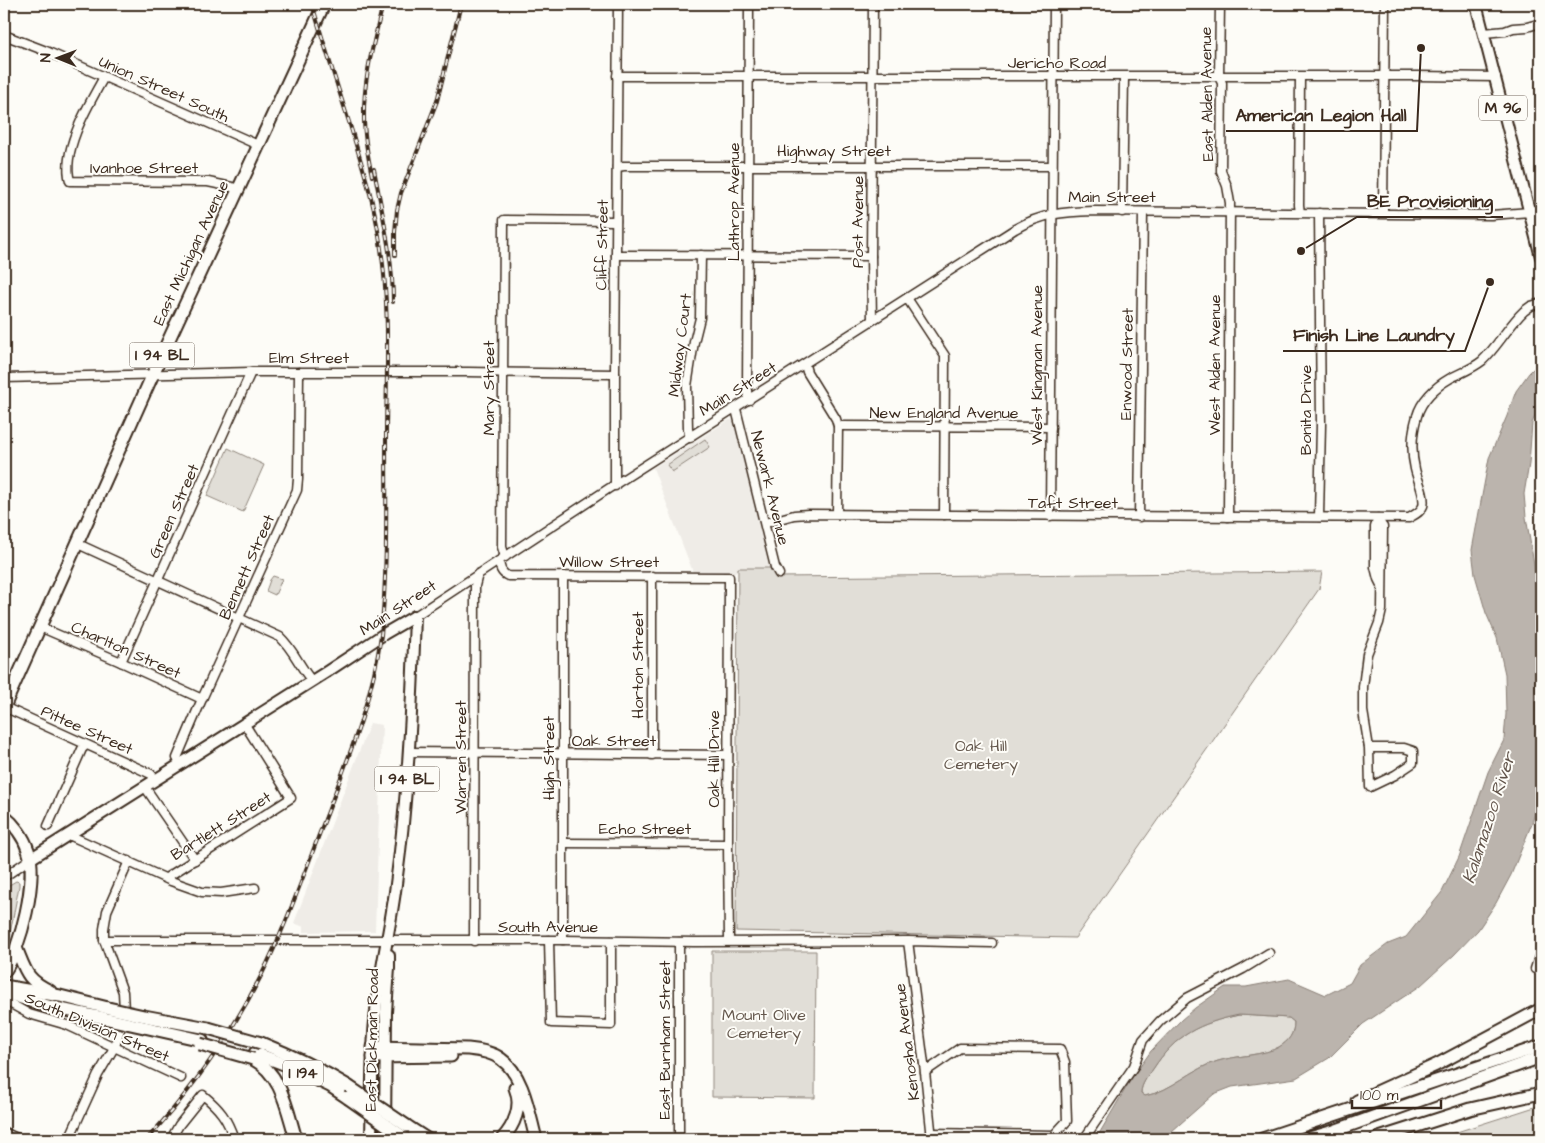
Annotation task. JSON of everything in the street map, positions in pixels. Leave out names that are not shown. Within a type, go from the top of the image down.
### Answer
[{"type":"highway","name":"East Michigan Avenue","points":[[4,707],[153,374],[324,4]]},
{"type":"highway","points":[[4,816],[16,828],[28,850],[31,877],[28,902],[17,950],[4,972]]},
{"type":"highway","points":[[17,950],[31,980],[60,996]]},
{"type":"highway","name":"I 194","points":[[4,986],[60,996],[108,1013]]},
{"type":"highway","name":"I 194","points":[[4,991],[17,997],[47,1005],[108,1013],[144,1021],[208,1028],[330,1086],[407,1134],[427,1138]]},
{"type":"highway","points":[[1294,1129],[1436,1065],[1541,1009]]},
{"type":"highway","name":"I 194","points":[[144,1021],[201,1042],[256,1052],[289,1054],[319,1068],[348,1086],[407,1134]]},
{"type":"highway","points":[[1262,1139],[1541,1046]]},
{"type":"highway","points":[[373,1052],[468,1049],[479,1050],[500,1058],[509,1066],[520,1085],[536,1139]]},
{"type":"highway","points":[[256,1052],[262,1065],[275,1078],[280,1088],[296,1139]]},
{"type":"highway","points":[[386,1052],[473,1056],[488,1059],[500,1065],[510,1077],[517,1092],[518,1108],[509,1132],[502,1139]]},
{"type":"highway","points":[[1306,1139],[1541,1057]]},
{"type":"highway","points":[[1376,1139],[1470,1109],[1541,1093]]},
{"type":"main road","name":"M 96","points":[[1476,4],[1541,257]]},
{"type":"main road","name":"Main Street","points":[[1530,212],[1541,210]]},
{"type":"main road","name":"Main Street","points":[[30,859],[415,616]]},
{"type":"main road","name":"East Dickman Road","points":[[371,1139],[373,1052],[380,976],[388,941],[396,885],[409,752],[415,616]]},
{"type":"main road","name":"East Dickman Road","points":[[385,1139],[388,941]]},
{"type":"street","name":"Cliff Street","points":[[615,486],[614,374],[618,4]]},
{"type":"street","name":"Lathrop Avenue","points":[[749,4],[747,392],[750,400]]},
{"type":"street","name":"Post Avenue","points":[[872,320],[873,4]]},
{"type":"street","name":"West Kingman Avenue","points":[[1050,516],[1054,4]]},
{"type":"street","name":"East Alden Avenue","points":[[1220,4],[1219,77],[1222,84],[1221,171],[1227,186],[1230,213]]},
{"type":"street","points":[[1383,213],[1385,4]]},
{"type":"street","points":[[1484,31],[1505,31],[1541,23]]},
{"type":"street","name":"Union Street South","points":[[4,35],[24,41],[258,146]]},
{"type":"street","name":"Jericho Road","points":[[618,76],[1496,77]]},
{"type":"street","name":"Ivanhoe Street","points":[[104,77],[70,147],[68,175],[70,181],[208,182],[232,186],[238,189]]},
{"type":"street","points":[[1122,212],[1124,77]]},
{"type":"street","points":[[1300,77],[1298,205],[1300,213]]},
{"type":"street","name":"Highway Street","points":[[617,167],[748,165],[1052,166]]},
{"type":"street","name":"Main Street","points":[[415,616],[872,320],[1024,224],[1052,214],[1076,212],[1490,215],[1530,212]]},
{"type":"street","name":"Enwood Street","points":[[1139,517],[1143,212]]},
{"type":"street","name":"West Alden Avenue","points":[[1228,517],[1230,213]]},
{"type":"street","name":"Bonita Drive","points":[[1319,213],[1319,517]]},
{"type":"street","name":"Mary Street","points":[[502,559],[504,220],[616,220]]},
{"type":"street","points":[[616,255],[871,256]]},
{"type":"street","name":"Midway Court","points":[[690,438],[687,421],[687,386],[700,318],[701,255]]},
{"type":"street","points":[[907,298],[945,356],[944,516]]},
{"type":"street","name":"Taft Street","points":[[765,523],[794,515],[837,514],[1409,518],[1420,512],[1424,500],[1415,469],[1413,446],[1414,427],[1420,407],[1432,393],[1448,380],[1465,372],[1482,360],[1518,316],[1531,306],[1541,303]]},
{"type":"street","points":[[805,365],[807,372],[836,419],[838,426],[837,514]]},
{"type":"street","name":"Elm Street","points":[[4,378],[251,372],[614,374]]},
{"type":"street","name":"Green Street","points":[[121,662],[251,372]]},
{"type":"street","name":"Bennett Street","points":[[180,764],[177,758],[202,699],[297,490],[299,372]]},
{"type":"street","name":"Newark Avenue","points":[[736,408],[775,567],[779,574]]},
{"type":"street","name":"New England Avenue","points":[[838,426],[1051,427]]},
{"type":"street","points":[[1369,748],[1404,748],[1413,752],[1413,763],[1370,788],[1369,748],[1363,710],[1363,688],[1367,654],[1382,610],[1383,527],[1379,519]]},
{"type":"street","points":[[78,544],[280,637],[286,642],[312,681]]},
{"type":"street","name":"Willow Street","points":[[502,559],[500,569],[508,576],[729,577]]},
{"type":"street","name":"Warren Street","points":[[474,941],[474,586],[478,574]]},
{"type":"street","name":"High Street","points":[[563,576],[563,940]]},
{"type":"street","name":"Horton Street","points":[[652,576],[652,754]]},
{"type":"street","name":"Oak Hill Drive","points":[[729,577],[729,941]]},
{"type":"street","name":"Charlton Street","points":[[40,626],[202,699]]},
{"type":"street","name":"Pittee Street","points":[[4,707],[151,774],[156,780]]},
{"type":"street","name":"Bartlett Street","points":[[166,878],[291,798],[244,724]]},
{"type":"street","points":[[48,826],[82,749],[86,745]]},
{"type":"street","name":"Oak Street","points":[[409,752],[728,755]]},
{"type":"street","points":[[144,787],[195,860]]},
{"type":"street","points":[[69,835],[202,892],[255,888]]},
{"type":"street","name":"Echo Street","points":[[563,843],[728,844]]},
{"type":"street","points":[[4,877],[30,859]]},
{"type":"street","points":[[70,1139],[98,1075],[115,1046],[122,1023],[124,1010],[123,992],[104,940],[107,911],[128,861]]},
{"type":"street","name":"South Avenue","points":[[104,940],[908,941],[992,944]]},
{"type":"street","points":[[549,940],[551,1023],[611,1025],[611,941]]},
{"type":"street","name":"Kenosha Avenue","points":[[908,941],[932,1136]]},
{"type":"street","name":"East Burnham Street","points":[[679,1139],[680,942]]},
{"type":"street","points":[[1535,969],[1541,951]]},
{"type":"street","points":[[1084,1139],[1134,1066],[1143,1040],[1160,1021],[1187,998],[1243,969],[1269,953]]},
{"type":"street","name":"South Division Street","points":[[4,1000],[29,1014],[67,1025],[115,1046],[180,1078]]},
{"type":"street","points":[[925,1072],[960,1048],[1060,1049],[1066,1062],[1067,1121],[1054,1134],[932,1136]]},
{"type":"street","points":[[171,1139],[179,1125],[203,1095],[224,1116],[234,1139]]},
{"type":"street","points":[[4,1132],[19,1139]]},
{"type":"shaded area","points":[[734,419],[737,421],[774,568],[738,568],[738,572],[693,572],[653,468],[729,420]]},
{"type":"shaded area","points":[[370,723],[382,725],[375,931],[304,932],[304,927],[294,923]]},
{"type":"green space","points":[[705,439],[710,447],[672,472],[667,465]]},
{"type":"green space","points":[[228,448],[264,465],[243,512],[207,496]]},
{"type":"green space","name":"Oak Hill Cemetery","points":[[738,568],[774,568],[777,577],[1322,572],[1319,589],[1075,938],[736,931]]},
{"type":"green space","points":[[273,576],[282,579],[275,595],[266,591]]},
{"type":"green space","points":[[16,881],[19,882],[19,886],[9,939],[4,952],[4,888]]},
{"type":"green space","name":"Mount Olive Cemetery","points":[[712,951],[816,951],[815,1098],[712,1097]]},
{"type":"green space","points":[[1239,1015],[1289,1018],[1294,1022],[1293,1030],[1286,1042],[1273,1050],[1218,1061],[1155,1093],[1145,1096],[1141,1093],[1143,1083],[1161,1057],[1180,1039],[1212,1022]]},
{"type":"green space","points":[[1541,1105],[1541,1139],[1435,1139]]},
{"type":"water","name":"Kalamazoo River","points":[[1541,361],[1541,406],[1532,423],[1529,464],[1524,494],[1534,564],[1536,598],[1541,610],[1541,793],[1532,823],[1511,875],[1496,903],[1478,930],[1420,986],[1363,1024],[1329,1058],[1296,1078],[1232,1087],[1214,1094],[1163,1139],[1096,1139],[1130,1081],[1151,1051],[1195,1008],[1225,987],[1246,987],[1289,979],[1326,995],[1350,983],[1360,965],[1388,944],[1406,937],[1442,892],[1459,857],[1488,772],[1504,740],[1506,714],[1505,674],[1497,638],[1486,613],[1475,575],[1472,550],[1489,458],[1516,391],[1529,373]],"holes":[[[1239,1015],[1289,1018],[1294,1022],[1292,1034],[1279,1047],[1266,1052],[1218,1061],[1155,1093],[1145,1096],[1141,1093],[1142,1086],[1161,1057],[1170,1047],[1190,1032],[1212,1022]]]},
{"type":"railway","points":[[147,1139],[195,1082],[209,1062],[261,976],[296,896],[352,748],[372,681],[381,635],[386,558],[387,357],[385,284],[376,222],[366,180],[312,4]]},
{"type":"railway","points":[[372,176],[365,132],[364,103],[370,61],[383,4]]},
{"type":"railway","points":[[395,255],[397,210],[401,193],[437,101],[461,4]]},
{"type":"railway","points":[[374,169],[389,252],[393,302]]},
{"type":"place","name":"American Legion Hall","points":[[1421,48]]},
{"type":"place","name":"BE Provisioning","points":[[1301,251]]},
{"type":"place","name":"Finish Line Laundry","points":[[1490,282]]}]
